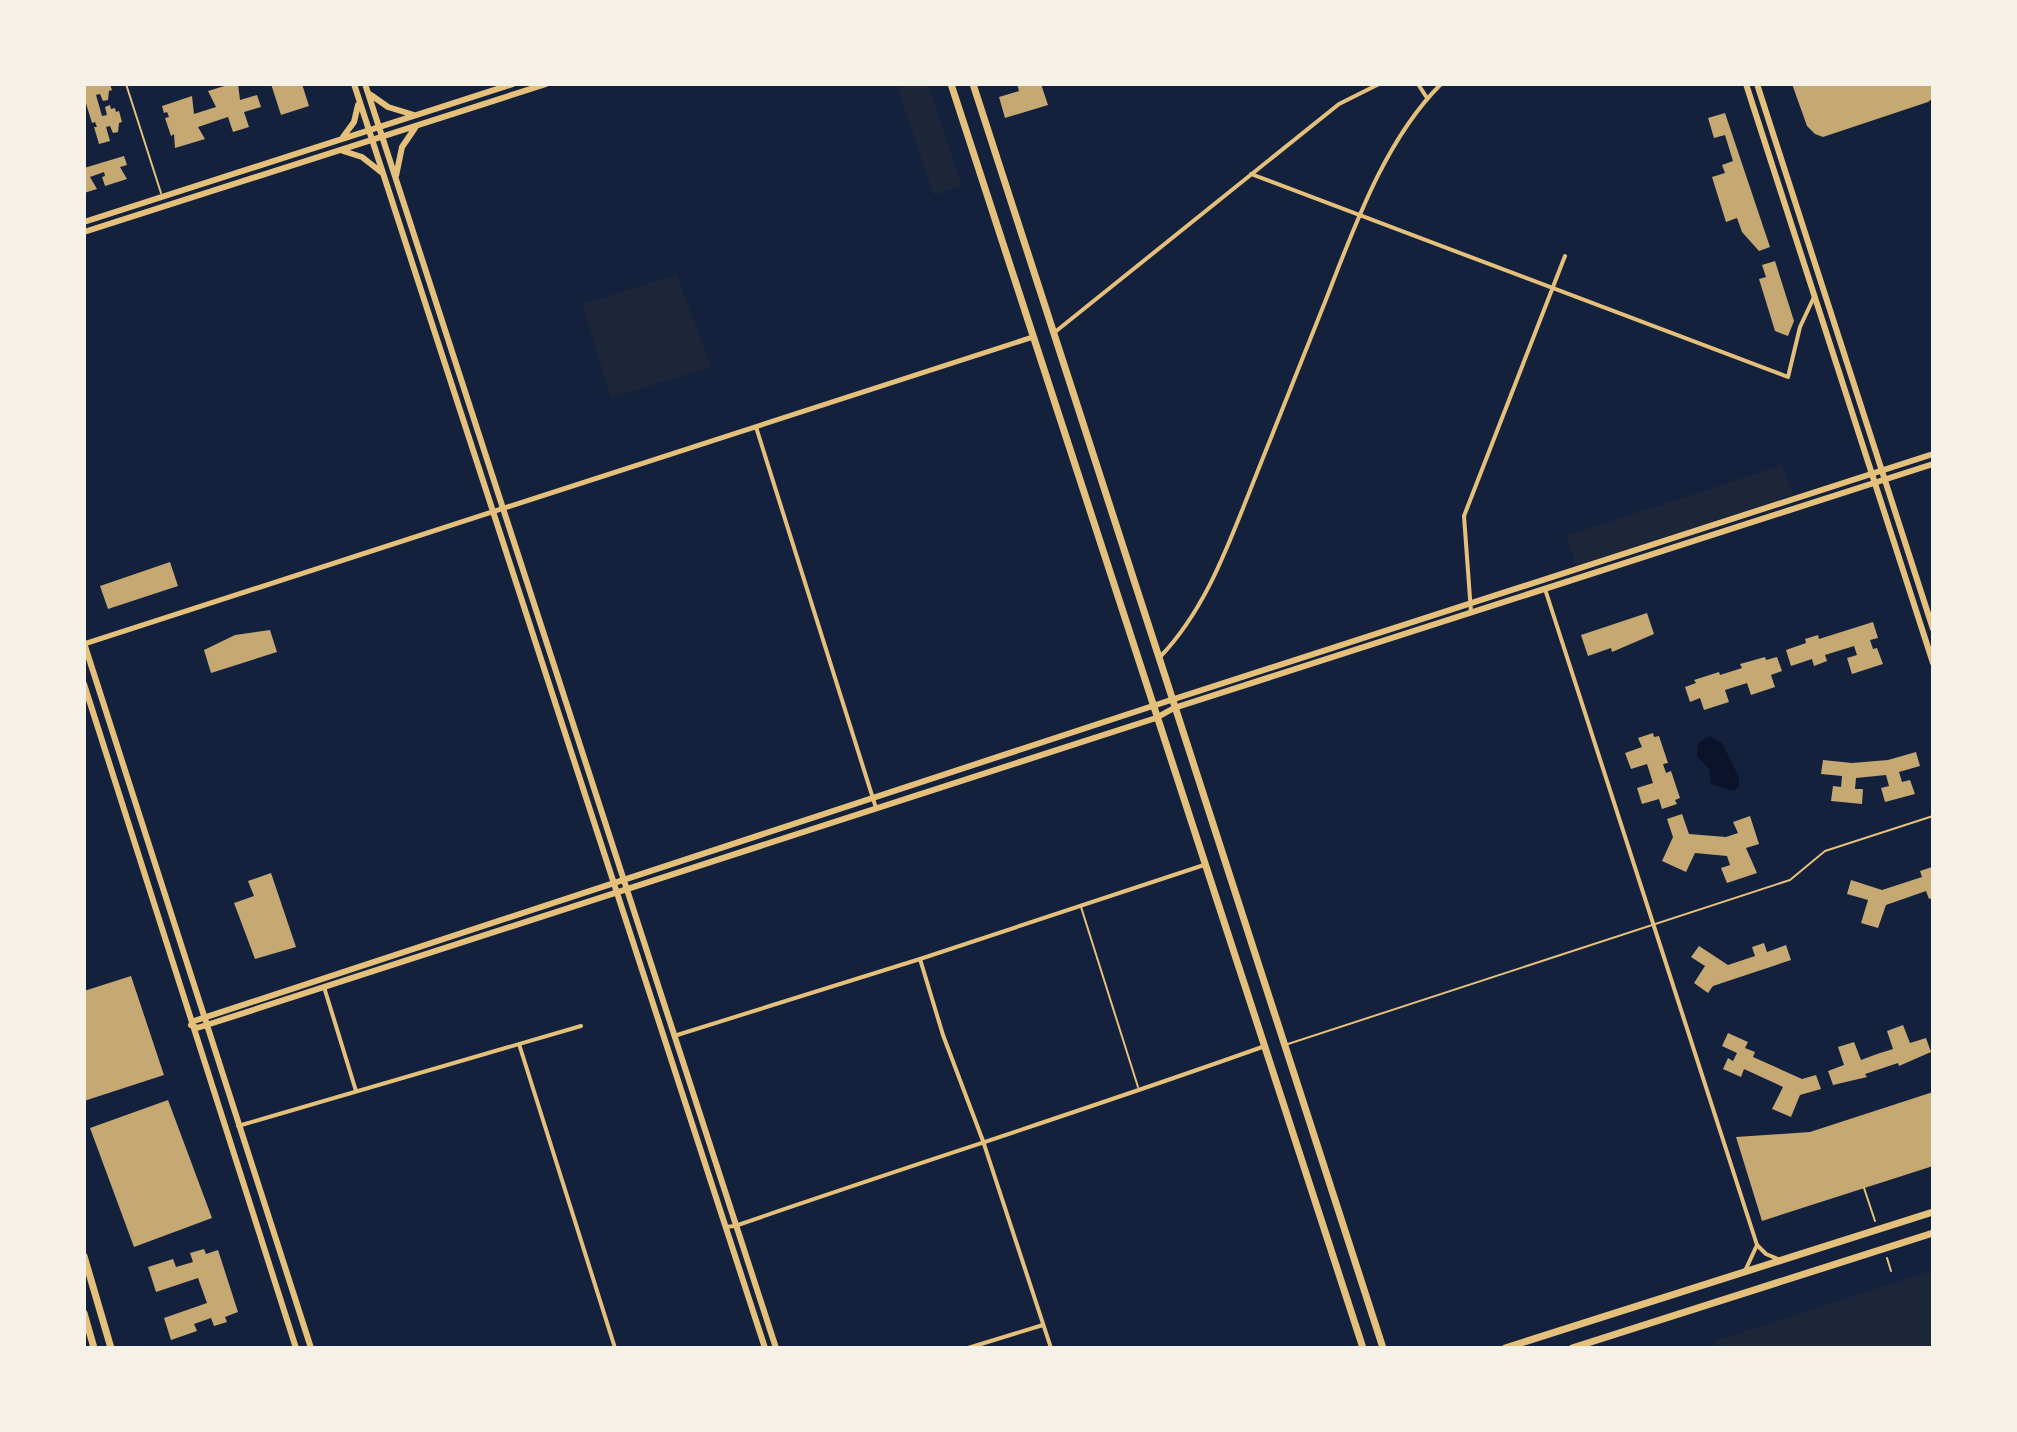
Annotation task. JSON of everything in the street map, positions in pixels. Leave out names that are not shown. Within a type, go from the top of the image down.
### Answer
[{"type":"main road","points":[[354,84],[765,1348]]},
{"type":"main road","points":[[84,222],[513,84]]},
{"type":"main road","points":[[84,232],[546,84]]},
{"type":"main road","points":[[951,84],[1363,1348]]},
{"type":"main road","points":[[973,84],[1383,1348]]},
{"type":"main road","points":[[1746,84],[1933,663]]},
{"type":"main road","points":[[1757,84],[1933,629]]},
{"type":"main road","points":[[366,88],[388,107],[418,115]]},
{"type":"main road","points":[[366,88],[776,1348]]},
{"type":"main road","points":[[340,140],[354,122],[358,97]]},
{"type":"main road","points":[[396,179],[402,147],[411,132],[420,125]]},
{"type":"main road","points":[[339,151],[362,157],[383,174]]},
{"type":"main road","points":[[206,1021],[324,987],[1156,718],[1173,704],[1469,604],[1933,454]]},
{"type":"main road","points":[[191,1025],[197,1028],[206,1021],[623,880],[1153,707],[1173,704],[1545,589],[1933,464]]},
{"type":"main road","points":[[84,643],[311,1348]]},
{"type":"main road","points":[[84,684],[296,1348]]},
{"type":"main road","points":[[1199,846],[1201,837],[1207,834],[1217,841]]},
{"type":"main road","points":[[1505,1348],[1933,1212]]},
{"type":"main road","points":[[1572,1348],[1933,1233]]},
{"type":"main road","points":[[84,1256],[111,1348]]},
{"type":"main road","points":[[84,1313],[94,1348]]},
{"type":"street","points":[[1053,333],[1339,104],[1379,84]]},
{"type":"street","points":[[1418,84],[1427,98]]},
{"type":"street","points":[[1158,658],[1178,638],[1209,588],[1359,215],[1396,146],[1427,98],[1441,84]]},
{"type":"street","points":[[1251,174],[1788,377],[1800,327],[1814,295]]},
{"type":"street","points":[[1471,612],[1464,516],[1565,256]]},
{"type":"street","points":[[84,643],[1033,337]]},
{"type":"street","points":[[756,427],[876,808]]},
{"type":"street","points":[[1545,589],[1757,1245],[1766,1254],[1782,1260]]},
{"type":"street","points":[[674,1036],[1205,865]]},
{"type":"street","points":[[920,959],[943,1035],[983,1141],[1051,1348]]},
{"type":"street","points":[[324,987],[356,1091]]},
{"type":"street","points":[[238,1126],[581,1026]]},
{"type":"street","points":[[519,1044],[615,1348]]},
{"type":"street","points":[[725,1227],[1266,1046]]},
{"type":"street","points":[[1744,1272],[1757,1245]]},
{"type":"street","points":[[968,1348],[1043,1325]]},
{"type":"lane","points":[[126,84],[165,206]]},
{"type":"lane","points":[[1284,1046],[1790,880],[1825,851],[1933,816]]},
{"type":"lane","points":[[1081,906],[1139,1091]]},
{"type":"shaded area","points":[[928,84],[962,186],[934,195],[897,86]]},
{"type":"shaded area","points":[[677,275],[711,367],[611,398],[582,304]]},
{"type":"shaded area","points":[[1782,465],[1793,495],[1576,566],[1566,536]]},
{"type":"shaded area","points":[[1710,736],[1722,743],[1739,777],[1739,787],[1734,791],[1711,784],[1709,769],[1697,756],[1698,743]]},
{"type":"shaded area","points":[[1933,1270],[1933,1348],[1713,1348],[1718,1346],[1716,1341]]},
{"type":"building","points":[[84,84],[110,84],[112,90],[109,91],[108,100],[103,101],[100,94],[96,95],[102,116],[107,115],[105,107],[110,105],[111,109],[119,111],[122,122],[119,123],[118,132],[113,133],[110,126],[106,127],[110,141],[99,144],[94,127],[97,127],[95,122],[92,123],[84,97]]},
{"type":"building","points":[[238,84],[240,100],[257,95],[261,107],[244,112],[249,127],[233,132],[228,117],[198,127],[205,139],[175,148],[174,134],[171,136],[165,118],[169,117],[162,106],[192,96],[194,114],[216,107],[208,91]]},
{"type":"building","points":[[271,84],[302,84],[309,106],[281,115]]},
{"type":"building","points":[[1017,84],[1041,84],[1048,105],[1005,118],[999,97],[1019,91]]},
{"type":"building","points":[[1792,84],[1933,84],[1933,98],[1823,137],[1807,126]]},
{"type":"building","points":[[1725,113],[1770,247],[1759,251],[1742,232],[1737,218],[1726,222],[1712,177],[1725,173],[1722,165],[1733,161],[1725,135],[1714,138],[1708,118]]},
{"type":"building","points":[[124,156],[127,165],[120,167],[127,179],[105,186],[104,172],[90,177],[97,189],[84,193],[84,168]]},
{"type":"building","points":[[1775,261],[1794,321],[1788,336],[1775,331],[1759,279],[1766,277],[1762,265]]},
{"type":"building","points":[[170,562],[178,586],[108,609],[100,586]]},
{"type":"building","points":[[1647,613],[1654,634],[1612,652],[1611,648],[1588,656],[1581,635]]},
{"type":"building","points":[[1873,622],[1878,638],[1870,640],[1883,664],[1852,674],[1847,658],[1857,655],[1854,646],[1825,655],[1827,661],[1814,666],[1812,659],[1791,666],[1786,650],[1806,643],[1805,639],[1818,635],[1819,639]]},
{"type":"building","points":[[270,630],[277,652],[211,673],[204,650],[235,635]]},
{"type":"building","points":[[1765,657],[1766,660],[1777,657],[1782,671],[1771,675],[1775,687],[1751,695],[1747,683],[1725,690],[1729,702],[1704,710],[1700,698],[1690,702],[1685,687],[1696,683],[1694,680],[1742,668],[1740,664]]},
{"type":"building","points":[[1653,733],[1654,737],[1659,736],[1668,763],[1663,764],[1666,773],[1671,771],[1680,798],[1675,800],[1677,804],[1662,809],[1659,799],[1642,804],[1637,788],[1653,783],[1647,764],[1631,769],[1625,753],[1642,747],[1638,738]]},
{"type":"building","points":[[1916,752],[1920,766],[1899,772],[1902,782],[1910,780],[1915,794],[1885,802],[1881,788],[1889,786],[1886,775],[1856,778],[1855,789],[1863,789],[1862,804],[1831,801],[1833,786],[1841,787],[1842,776],[1821,774],[1823,760],[1852,763],[1888,760]]},
{"type":"building","points":[[1682,814],[1689,834],[1726,837],[1738,833],[1733,822],[1750,816],[1759,844],[1746,848],[1757,873],[1727,883],[1721,868],[1730,865],[1727,856],[1695,853],[1686,872],[1662,861],[1673,837],[1667,819]]},
{"type":"building","points":[[1932,867],[1933,898],[1929,899],[1926,891],[1886,905],[1878,928],[1861,923],[1868,900],[1847,894],[1851,880],[1882,890],[1922,877],[1920,871]]},
{"type":"building","points":[[271,873],[296,947],[255,959],[234,903],[254,896],[248,881]]},
{"type":"building","points":[[1764,943],[1767,952],[1786,945],[1791,960],[1713,986],[1708,993],[1694,983],[1705,966],[1691,957],[1699,946],[1728,965],[1755,956],[1752,947]]},
{"type":"building","points":[[131,976],[164,1075],[84,1101],[84,991]]},
{"type":"building","points":[[1903,1025],[1910,1043],[1926,1038],[1931,1052],[1899,1066],[1898,1063],[1865,1074],[1867,1077],[1833,1085],[1828,1071],[1844,1065],[1838,1047],[1854,1042],[1861,1060],[1893,1049],[1887,1031]]},
{"type":"building","points":[[1728,1033],[1748,1042],[1745,1048],[1755,1052],[1753,1057],[1802,1079],[1816,1075],[1821,1089],[1800,1095],[1791,1117],[1772,1109],[1783,1087],[1744,1069],[1741,1077],[1723,1069],[1728,1058],[1733,1061],[1737,1053],[1722,1046]]},
{"type":"building","points":[[1933,1092],[1933,1166],[1762,1221],[1736,1137],[1810,1132]]},
{"type":"building","points":[[168,1100],[212,1218],[134,1247],[90,1128]]},
{"type":"building","points":[[204,1249],[206,1254],[218,1250],[238,1312],[225,1317],[227,1322],[214,1326],[211,1318],[194,1324],[197,1331],[171,1340],[164,1318],[207,1303],[198,1278],[156,1292],[148,1267],[173,1259],[176,1267],[193,1262],[190,1253]]}]
